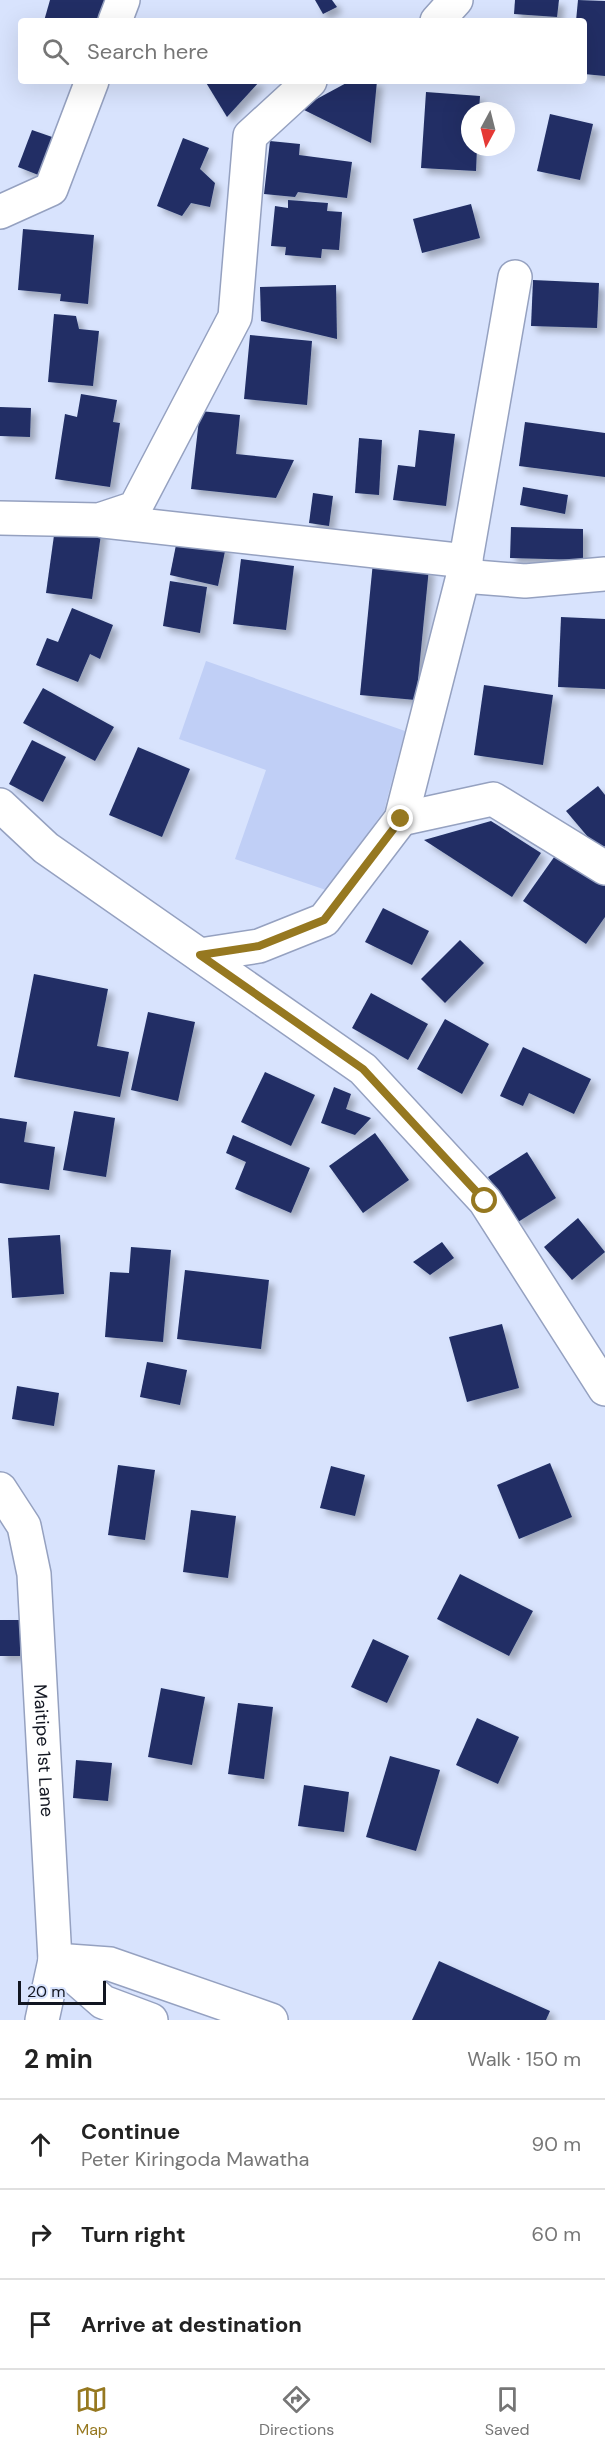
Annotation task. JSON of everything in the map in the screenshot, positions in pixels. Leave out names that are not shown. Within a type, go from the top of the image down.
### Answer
[{"type":"street","points":[[116,18],[123,0]]},
{"type":"street","points":[[440,18],[456,0]]},
{"type":"street","points":[[0,212],[51,189],[91,84]]},
{"type":"street","points":[[99,520],[135,508],[235,316],[250,136],[307,84]]},
{"type":"street","points":[[200,955],[259,946],[324,920],[401,819],[465,568],[515,277]]},
{"type":"street","points":[[0,518],[99,520],[465,568],[525,581],[605,574]]},
{"type":"street","points":[[401,819],[493,799],[605,868]]},
{"type":"street","points":[[0,805],[46,848],[363,1069],[485,1201],[605,1389]]},
{"type":"street","name":"Maitipe 1st Lane","points":[[0,1489],[24,1526],[34,1574],[55,1960],[42,2020]]},
{"type":"street","points":[[55,1960],[103,2002],[151,2020]]},
{"type":"street","points":[[55,1960],[110,1964],[271,2020]]},
{"type":"shaded area","points":[[206,661],[405,731],[384,811],[326,890],[235,859],[266,770],[179,739]]},
{"type":"building","points":[[50,0],[109,0],[103,18],[45,18]]},
{"type":"building","points":[[315,0],[332,0],[337,7],[323,14]]},
{"type":"building","points":[[515,0],[559,0],[557,17],[514,14]]},
{"type":"building","points":[[578,0],[605,1],[605,76],[587,74],[587,18],[576,18]]},
{"type":"building","points":[[207,84],[257,84],[227,117]]},
{"type":"building","points":[[344,84],[377,84],[371,143],[300,108]]},
{"type":"building","points":[[426,92],[480,96],[480,102],[461,102],[461,156],[477,156],[476,171],[421,168]]},
{"type":"building","points":[[550,114],[593,124],[580,180],[537,171]]},
{"type":"building","points":[[32,130],[55,138],[41,176],[18,167]]},
{"type":"building","points":[[183,138],[209,148],[200,169],[215,183],[210,207],[191,203],[182,216],[157,206]]},
{"type":"building","points":[[270,141],[300,144],[299,155],[352,162],[347,198],[298,192],[295,197],[264,194]]},
{"type":"building","points":[[288,200],[328,203],[327,211],[342,212],[339,250],[322,249],[321,258],[285,255],[286,247],[271,246],[275,206],[288,208]]},
{"type":"building","points":[[471,204],[480,238],[422,253],[413,219]]},
{"type":"building","points":[[23,229],[94,235],[88,304],[60,301],[61,294],[18,290]]},
{"type":"building","points":[[533,280],[599,283],[597,328],[531,326]]},
{"type":"building","points":[[336,285],[337,339],[261,321],[260,287]]},
{"type":"building","points":[[54,314],[76,316],[79,329],[99,331],[93,386],[48,382]]},
{"type":"building","points":[[250,335],[312,341],[307,405],[244,399]]},
{"type":"building","points":[[81,394],[117,400],[113,422],[120,423],[110,487],[55,479],[65,414],[77,417]]},
{"type":"building","points":[[0,407],[31,408],[30,437],[0,436]]},
{"type":"building","points":[[200,411],[240,415],[236,454],[294,460],[276,498],[191,489]]},
{"type":"building","points":[[525,422],[605,433],[605,477],[519,466]]},
{"type":"building","points":[[419,430],[455,434],[446,506],[393,500],[398,465],[415,467]]},
{"type":"building","points":[[359,438],[382,440],[379,495],[355,493]]},
{"type":"building","points":[[523,487],[568,495],[565,514],[520,505]]},
{"type":"building","points":[[313,493],[333,496],[329,526],[309,523]]},
{"type":"building","points":[[56,521],[102,527],[92,599],[46,593]]},
{"type":"building","points":[[511,527],[583,529],[583,560],[510,558]]},
{"type":"building","points":[[178,535],[226,546],[218,586],[170,575]]},
{"type":"building","points":[[241,559],[294,566],[286,630],[233,624]]},
{"type":"building","points":[[373,562],[429,568],[416,700],[360,695]]},
{"type":"building","points":[[170,581],[207,587],[200,633],[163,626]]},
{"type":"building","points":[[72,608],[113,625],[100,659],[90,654],[78,682],[36,665],[47,638],[58,642]]},
{"type":"building","points":[[561,617],[605,619],[605,689],[558,687]]},
{"type":"building","points":[[484,685],[553,695],[543,765],[474,755]]},
{"type":"building","points":[[43,688],[114,727],[95,761],[23,723]]},
{"type":"building","points":[[32,740],[66,757],[43,802],[9,784]]},
{"type":"building","points":[[138,747],[190,769],[162,837],[109,815]]},
{"type":"building","points":[[598,786],[605,795],[605,846],[599,850],[566,811]]},
{"type":"building","points":[[491,821],[541,853],[512,897],[424,840]]},
{"type":"building","points":[[557,853],[605,886],[605,917],[586,944],[523,901]]},
{"type":"building","points":[[383,908],[429,931],[412,965],[365,942]]},
{"type":"building","points":[[460,940],[484,963],[445,1003],[421,979]]},
{"type":"building","points":[[34,974],[108,989],[97,1046],[129,1052],[120,1097],[14,1077]]},
{"type":"building","points":[[371,993],[428,1024],[408,1060],[352,1028]]},
{"type":"building","points":[[148,1012],[195,1022],[178,1101],[131,1090]]},
{"type":"building","points":[[445,1019],[489,1044],[462,1094],[417,1069]]},
{"type":"building","points":[[523,1047],[591,1079],[574,1114],[529,1093],[523,1106],[500,1096]]},
{"type":"building","points":[[265,1072],[315,1095],[291,1146],[241,1122]]},
{"type":"building","points":[[334,1087],[351,1094],[346,1109],[371,1118],[355,1135],[321,1123]]},
{"type":"building","points":[[74,1111],[115,1118],[106,1177],[63,1170]]},
{"type":"building","points":[[0,1118],[27,1122],[24,1142],[55,1147],[49,1190],[0,1183]]},
{"type":"building","points":[[375,1133],[409,1180],[363,1213],[329,1166]]},
{"type":"building","points":[[233,1135],[310,1168],[291,1213],[235,1189],[246,1162],[226,1153]]},
{"type":"building","points":[[527,1152],[556,1198],[518,1222],[488,1177]]},
{"type":"building","points":[[578,1218],[605,1252],[572,1280],[544,1247]]},
{"type":"building","points":[[60,1235],[64,1294],[12,1298],[8,1238]]},
{"type":"building","points":[[442,1242],[454,1258],[430,1275],[413,1262]]},
{"type":"building","points":[[131,1247],[171,1250],[163,1342],[105,1337],[110,1272],[129,1273]]},
{"type":"building","points":[[185,1270],[269,1280],[261,1349],[177,1339]]},
{"type":"building","points":[[502,1324],[519,1388],[467,1402],[449,1337]]},
{"type":"building","points":[[147,1362],[187,1370],[180,1405],[140,1397]]},
{"type":"building","points":[[17,1386],[59,1393],[54,1426],[12,1419]]},
{"type":"building","points":[[550,1463],[572,1517],[519,1539],[497,1485]]},
{"type":"building","points":[[118,1465],[155,1470],[145,1540],[108,1535]]},
{"type":"building","points":[[331,1466],[365,1475],[355,1516],[320,1508]]},
{"type":"building","points":[[191,1510],[236,1516],[228,1578],[183,1572]]},
{"type":"building","points":[[460,1574],[533,1611],[509,1656],[437,1619]]},
{"type":"building","points":[[0,1620],[20,1620],[20,1656],[0,1656]]},
{"type":"building","points":[[373,1639],[409,1656],[387,1703],[351,1687]]},
{"type":"building","points":[[161,1688],[205,1697],[192,1765],[148,1757]]},
{"type":"building","points":[[238,1703],[273,1707],[264,1779],[228,1774]]},
{"type":"building","points":[[477,1718],[519,1737],[498,1784],[456,1765]]},
{"type":"building","points":[[390,1756],[440,1770],[416,1851],[366,1837]]},
{"type":"building","points":[[76,1760],[112,1763],[108,1801],[73,1798]]},
{"type":"building","points":[[304,1785],[349,1792],[344,1832],[298,1826]]},
{"type":"building","points":[[439,1961],[550,2011],[546,2020],[412,2020]]},
{"type":"route","points":[[401,819],[324,920],[259,946],[200,955],[363,1069],[485,1201]]}]
